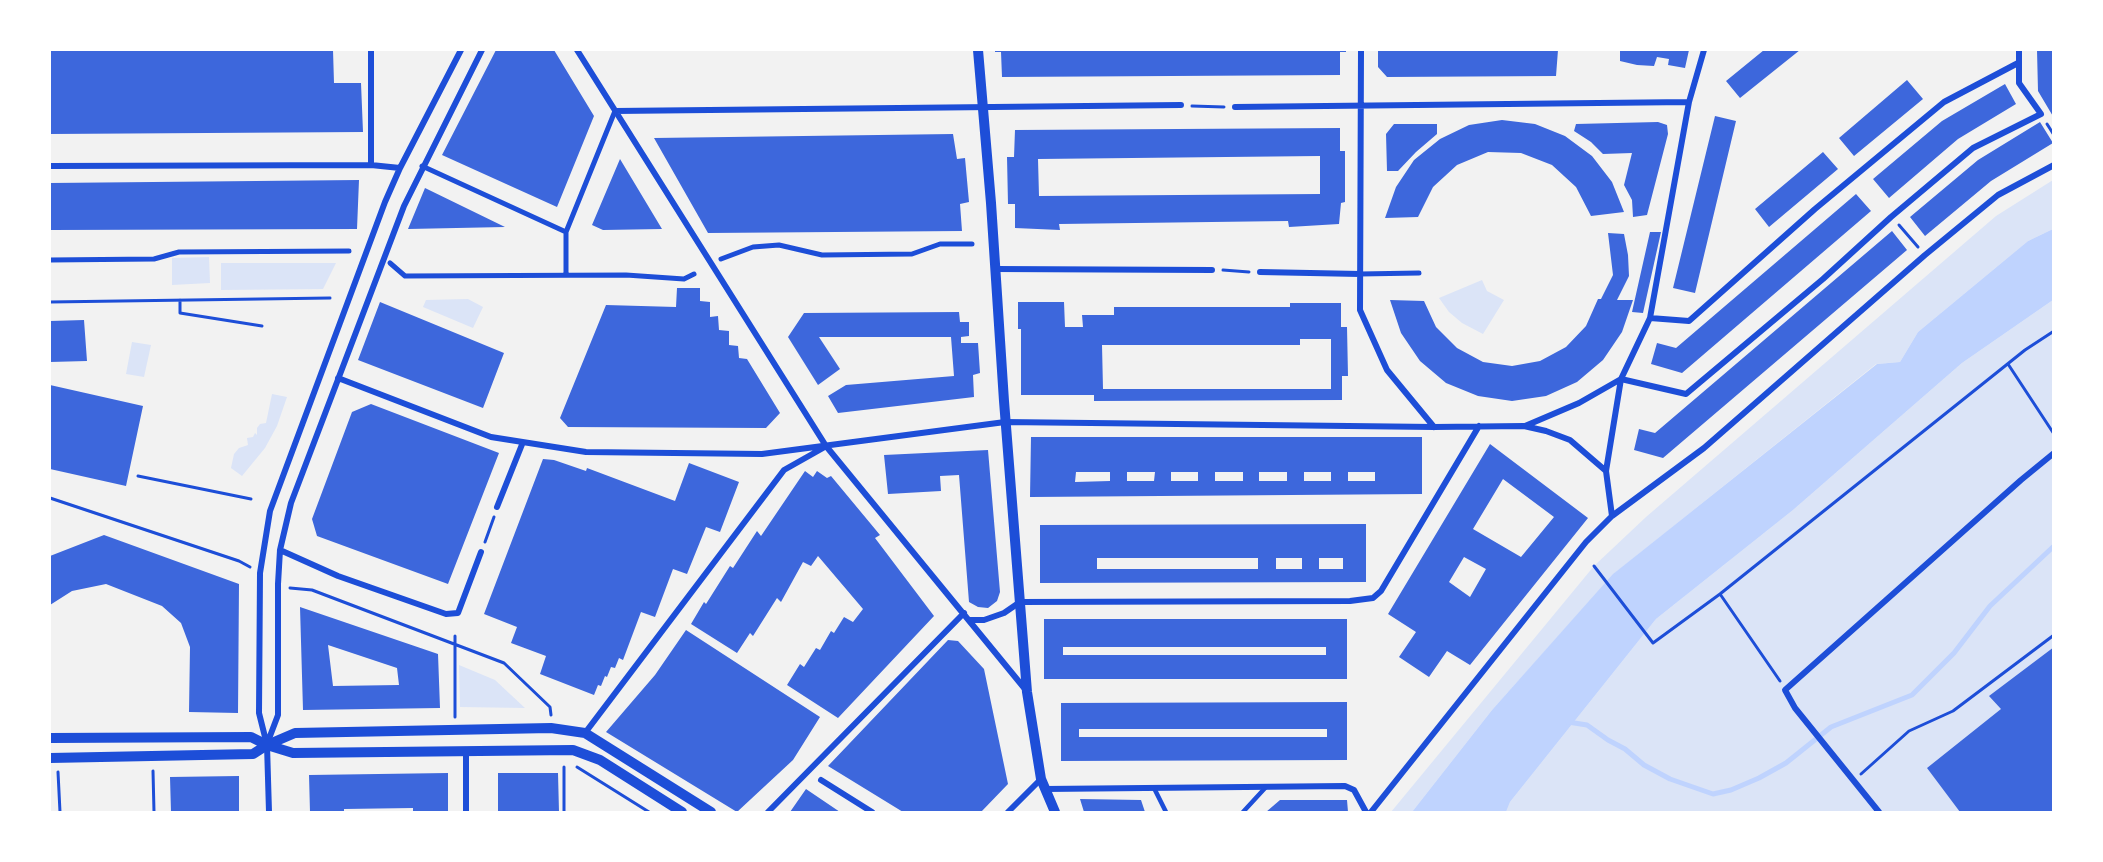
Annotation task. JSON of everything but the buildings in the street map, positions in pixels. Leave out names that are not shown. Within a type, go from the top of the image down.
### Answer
[{"type":"street","points":[[371,50],[371,165]]},
{"type":"street","points":[[268,813],[267,745],[259,713],[260,573],[270,511],[356,277],[399,168],[461,50]]},
{"type":"street","points":[[267,745],[278,715],[280,550],[291,503],[380,265],[422,166],[482,50]]},
{"type":"street","points":[[577,50],[826,446],[1028,692]]},
{"type":"street","points":[[978,50],[1005,422],[1028,692],[1043,784],[1054,813]]},
{"type":"street","points":[[1361,50],[1360,310],[1387,370],[1434,427]]},
{"type":"street","points":[[1612,516],[1606,471],[1621,379],[1650,318],[1689,102],[1704,50]]},
{"type":"street","points":[[1524,426],[1579,403],[1621,379],[1686,394],[1823,279],[1891,217],[1973,148],[2041,114],[2019,83],[2019,50]]},
{"type":"street","points":[[1650,318],[1689,321],[1815,208],[1944,102],[2018,63]]},
{"type":"street","points":[[1235,107],[1689,102]]},
{"type":"street","points":[[615,111],[1181,105]]},
{"type":"street","points":[[566,275],[566,232],[615,111]]},
{"type":"street","points":[[50,166],[371,165],[399,168]]},
{"type":"street","points":[[1371,813],[1586,542],[1612,516],[1704,447],[1925,255],[1998,195],[2054,165]]},
{"type":"street","points":[[422,166],[566,232]]},
{"type":"street","points":[[721,259],[753,247],[779,245],[822,255],[855,255],[912,254],[940,244],[972,244]]},
{"type":"street","points":[[50,260],[154,259],[179,252],[350,251]]},
{"type":"street","points":[[390,263],[405,276],[626,275],[684,279],[694,274]]},
{"type":"street","points":[[995,269],[1212,270]]},
{"type":"street","points":[[1260,272],[1419,273]]},
{"type":"street","points":[[338,378],[490,437],[586,452],[762,454],[1005,422],[1524,426],[1570,440],[1606,471]]},
{"type":"street","points":[[970,620],[984,620],[1004,613],[1020,602],[1350,601],[1372,598],[1381,591],[1479,426]]},
{"type":"street","points":[[497,507],[523,442]]},
{"type":"street","points":[[585,733],[784,470],[826,446]]},
{"type":"street","points":[[1879,813],[1795,708],[1785,690],[2054,453]]},
{"type":"street","points":[[280,550],[338,576],[446,614],[458,613],[481,552]]},
{"type":"street","points":[[768,813],[964,613]]},
{"type":"street","points":[[50,758],[254,754],[267,745],[295,733],[551,728],[585,733],[711,813]]},
{"type":"street","points":[[50,738],[251,737],[293,753],[573,750],[600,760],[682,813]]},
{"type":"street","points":[[466,750],[466,813]]},
{"type":"street","points":[[821,780],[872,813]]},
{"type":"street","points":[[1008,813],[1043,784],[1154,787],[1345,786],[1354,790],[1366,813]]},
{"type":"lane","points":[[1154,787],[1166,813]]},
{"type":"lane","points":[[1243,813],[1266,787]]},
{"type":"path","points":[[1181,105],[1235,107]]},
{"type":"path","points":[[1891,217],[1925,255]]},
{"type":"path","points":[[1212,270],[1260,272]]},
{"type":"path","points":[[50,302],[330,298]]},
{"type":"path","points":[[180,300],[180,313],[262,326]]},
{"type":"path","points":[[1594,566],[1653,643],[1720,594],[2008,364],[2054,331]]},
{"type":"path","points":[[2008,364],[2054,434]]},
{"type":"path","points":[[138,476],[251,499]]},
{"type":"path","points":[[50,498],[239,561]]},
{"type":"path","points":[[481,552],[497,507]]},
{"type":"path","points":[[285,588],[312,590],[504,663],[550,707],[551,716]]},
{"type":"path","points":[[1720,594],[1785,690]]},
{"type":"path","points":[[1853,782],[1909,731],[1953,711],[2054,635]]},
{"type":"path","points":[[455,636],[455,717]]},
{"type":"path","points":[[559,761],[571,763],[650,813]]},
{"type":"path","points":[[564,767],[564,813]]},
{"type":"path","points":[[153,771],[154,813]]},
{"type":"path","points":[[58,772],[60,813]]},
{"type":"shaded area","points":[[2053,180],[2053,229],[2028,241],[1918,332],[1900,362],[1876,364],[1616,572],[1492,710],[1412,812],[1391,812],[1594,566],[1646,517],[1996,216]]},
{"type":"shaded area","points":[[209,257],[210,283],[172,285],[172,258]]},
{"type":"shaded area","points":[[221,263],[336,263],[323,289],[221,290]]},
{"type":"shaded area","points":[[1482,280],[1487,291],[1504,300],[1483,334],[1462,323],[1449,312],[1439,298]]},
{"type":"shaded area","points":[[468,299],[483,307],[473,328],[423,307],[426,300]]},
{"type":"shaded area","points":[[2053,300],[2053,812],[1506,812],[1510,802],[1656,619],[1793,510],[1962,363]]},
{"type":"shaded area","points":[[132,342],[151,345],[144,377],[126,374]]},
{"type":"shaded area","points":[[272,394],[287,397],[277,426],[265,448],[242,476],[231,468],[234,454],[239,448],[248,445],[247,438],[253,437],[255,433],[257,435],[257,428],[260,424],[266,423]]},
{"type":"shaded area","points":[[459,665],[495,680],[525,708],[460,707]]},
{"type":"water","points":[[2053,229],[2053,300],[1962,363],[1793,510],[1656,619],[1510,802],[1506,812],[1412,812],[1492,710],[1613,574],[1877,364],[1900,362],[1918,332],[2028,241]]},
{"type":"waterway","points":[[1568,722],[1587,725],[1625,749],[1644,765],[1670,779],[1713,794],[1731,790],[1786,763],[1831,727],[1912,695],[1954,653],[1990,606],[2054,546]]}]
